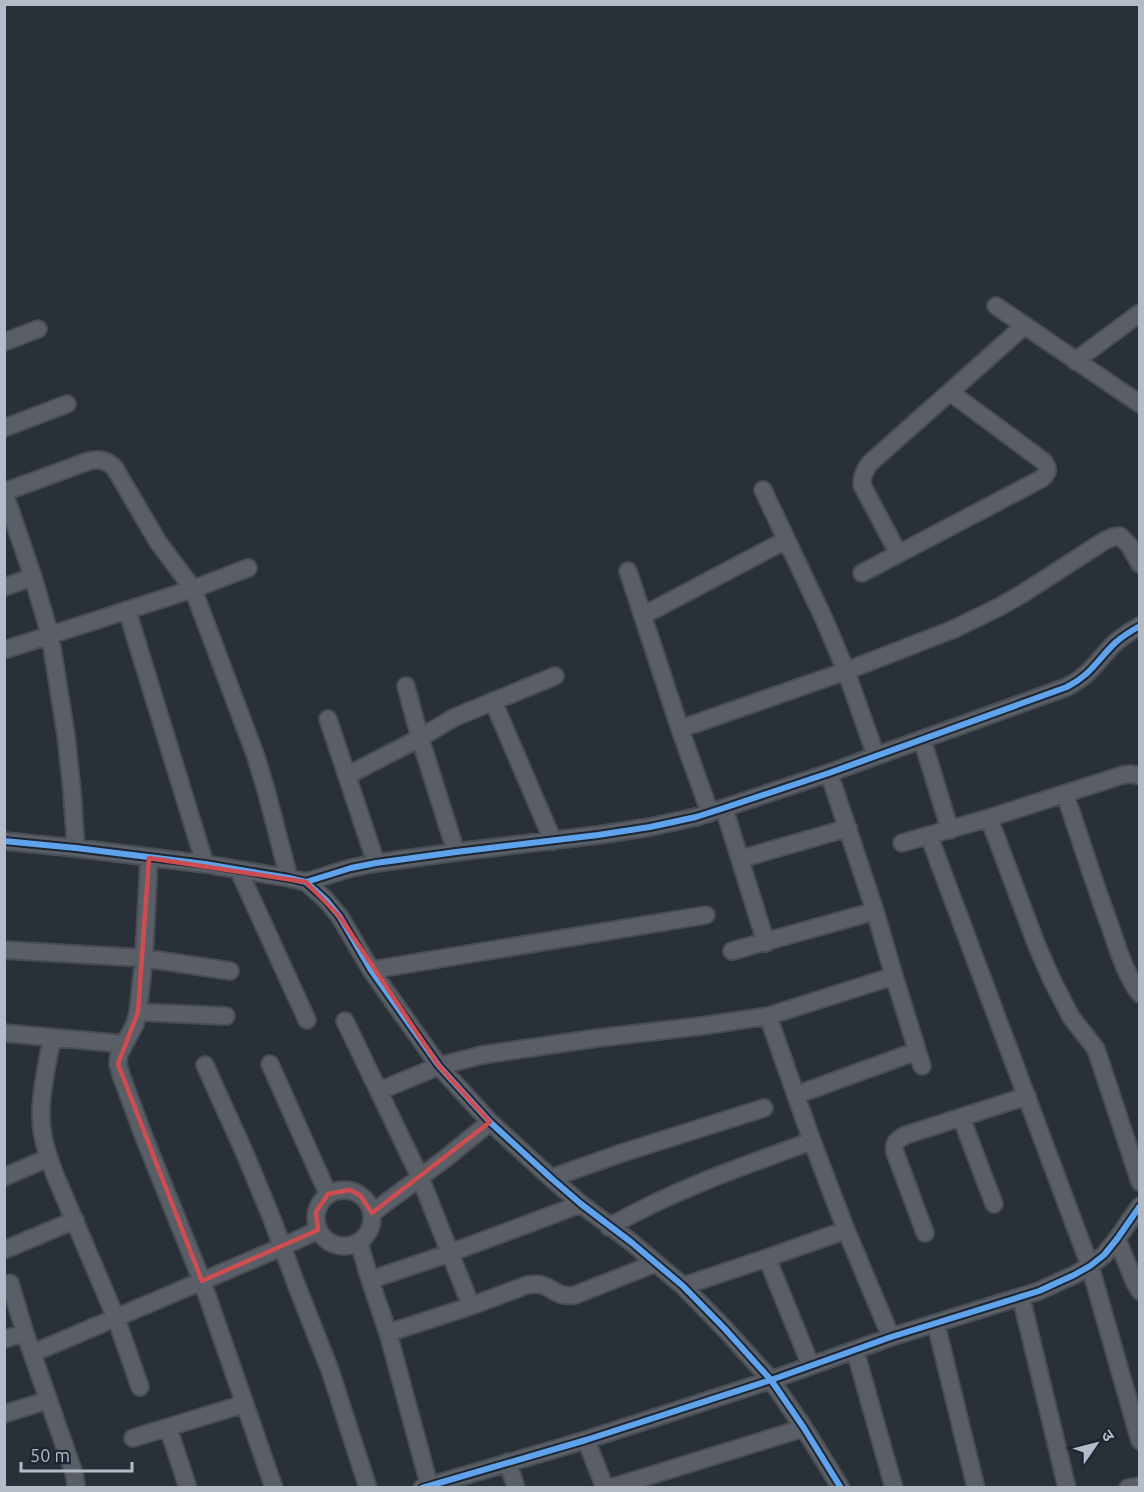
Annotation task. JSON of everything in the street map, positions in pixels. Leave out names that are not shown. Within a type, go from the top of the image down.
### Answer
[{"type":"street","points":[[996,306],[1140,405]]},
{"type":"street","points":[[1075,361],[1140,313]]},
{"type":"street","points":[[898,554],[862,485],[862,477],[870,463],[1024,326]]},
{"type":"street","points":[[4,342],[38,329]]},
{"type":"street","points":[[862,573],[1046,475],[1047,465],[1043,461],[950,392]]},
{"type":"street","points":[[4,428],[67,404]]},
{"type":"street","points":[[76,848],[66,735],[50,635],[4,492],[98,459],[108,461],[114,467],[158,542],[193,589],[255,754],[297,880],[326,900],[340,917],[371,970],[439,1066],[490,1122],[581,1204],[683,1286],[771,1380],[841,1488]]},
{"type":"street","points":[[763,490],[824,619],[846,671],[876,756]]},
{"type":"street","points":[[680,729],[846,671],[954,629],[1001,606],[1113,537],[1120,536],[1125,540],[1140,564]]},
{"type":"street","points":[[644,615],[786,540]]},
{"type":"street","points":[[4,650],[193,589],[248,568]]},
{"type":"street","points":[[628,571],[680,729],[740,859],[766,943]]},
{"type":"street","points":[[4,587],[33,577]]},
{"type":"street","points":[[128,610],[205,864]]},
{"type":"street","points":[[4,841],[205,864],[297,880],[376,863],[650,827],[717,811],[1067,687],[1081,680],[1116,642],[1140,626]]},
{"type":"street","points":[[348,775],[420,738],[453,718],[555,676]]},
{"type":"street","points":[[406,686],[456,852]]},
{"type":"street","points":[[493,700],[553,841]]},
{"type":"street","points":[[328,719],[376,863]]},
{"type":"street","points":[[922,740],[950,830]]},
{"type":"street","points":[[796,1095],[920,1059],[875,911],[829,773]]},
{"type":"street","points":[[902,843],[1123,775],[1140,776]]},
{"type":"street","points":[[1065,794],[1116,943],[1130,978],[1140,994]]},
{"type":"street","points":[[989,818],[1052,980],[1071,1017],[1096,1049],[1140,1182]]},
{"type":"street","points":[[740,859],[848,828]]},
{"type":"street","points":[[930,836],[1090,1266],[1140,1441]]},
{"type":"street","points":[[148,858],[144,958],[138,1011],[135,1024],[119,1054],[118,1064],[144,1137],[202,1281],[274,1488]]},
{"type":"street","points":[[239,871],[307,1020]]},
{"type":"street","points":[[732,951],[875,911]]},
{"type":"street","points":[[371,970],[706,915]]},
{"type":"street","points":[[4,951],[144,958],[230,971]]},
{"type":"street","points":[[379,1091],[439,1066],[482,1055],[768,1016],[894,976]]},
{"type":"street","points":[[138,1011],[226,1016]]},
{"type":"street","points":[[768,1016],[846,1230],[891,1337]]},
{"type":"street","points":[[345,1022],[420,1177],[471,1306]]},
{"type":"street","points":[[4,1033],[124,1044]]},
{"type":"street","points":[[52,1037],[40,1116],[42,1135],[48,1158],[116,1318],[140,1387]]},
{"type":"street","points":[[270,1064],[328,1194]]},
{"type":"street","points":[[205,1065],[272,1219],[333,1379],[368,1488]]},
{"type":"street","points":[[926,1233],[896,1155],[894,1143],[906,1135],[1027,1096]]},
{"type":"street","points":[[551,1178],[764,1108]]},
{"type":"street","points":[[961,1117],[994,1204]]},
{"type":"street","points":[[372,1213],[490,1122]]},
{"type":"street","points":[[609,1227],[638,1210],[721,1174],[812,1141]]},
{"type":"street","points":[[4,1177],[48,1158]]},
{"type":"street","points":[[338,1190],[350,1190],[360,1195],[368,1203],[372,1213],[372,1224],[367,1235],[359,1243],[349,1247],[338,1246],[327,1242],[319,1234],[315,1223],[316,1212],[320,1202],[328,1194],[338,1190]]},
{"type":"street","points":[[370,1280],[581,1204]]},
{"type":"street","points":[[359,1243],[388,1333],[427,1487],[586,1440],[1056,1284],[1090,1266],[1104,1254],[1140,1206]]},
{"type":"street","points":[[4,1250],[75,1220]]},
{"type":"street","points":[[33,1353],[318,1230]]},
{"type":"street","points":[[683,1286],[846,1230]]},
{"type":"street","points":[[1117,1239],[1140,1291]]},
{"type":"street","points":[[767,1258],[811,1366]]},
{"type":"street","points":[[388,1333],[527,1285],[536,1283],[562,1296],[575,1295],[656,1263]]},
{"type":"street","points":[[10,1283],[74,1473],[75,1488]]},
{"type":"street","points":[[1021,1297],[1066,1488]]},
{"type":"street","points":[[936,1324],[976,1488]]},
{"type":"street","points":[[4,1339],[25,1333]]},
{"type":"street","points":[[855,1350],[894,1488]]},
{"type":"street","points":[[4,1414],[48,1400]]},
{"type":"street","points":[[133,1438],[244,1404]]},
{"type":"street","points":[[168,1427],[188,1488]]},
{"type":"street","points":[[610,1488],[804,1428]]},
{"type":"street","points":[[586,1440],[604,1488]]},
{"type":"street","points":[[508,1462],[516,1488]]},
{"type":"street","points":[[1128,1488],[1140,1486]]},
{"type":"highlighted area","points":[[149,858],[306,882],[340,917],[439,1066],[490,1122],[372,1213],[360,1195],[350,1190],[328,1194],[316,1212],[318,1230],[202,1281],[118,1064],[138,1012]]},
{"type":"cycle path","points":[[306,882],[376,863],[598,835],[696,817],[829,773],[1067,687],[1088,672],[1116,642],[1140,626]]},
{"type":"cycle path","points":[[4,841],[205,864],[306,882],[326,900],[340,917],[371,970],[439,1066],[490,1122],[581,1204],[683,1286],[724,1328],[771,1380],[841,1488]]},
{"type":"cycle path","points":[[422,1488],[586,1440],[771,1380],[891,1337],[1039,1291],[1074,1275],[1104,1255],[1140,1206]]}]
